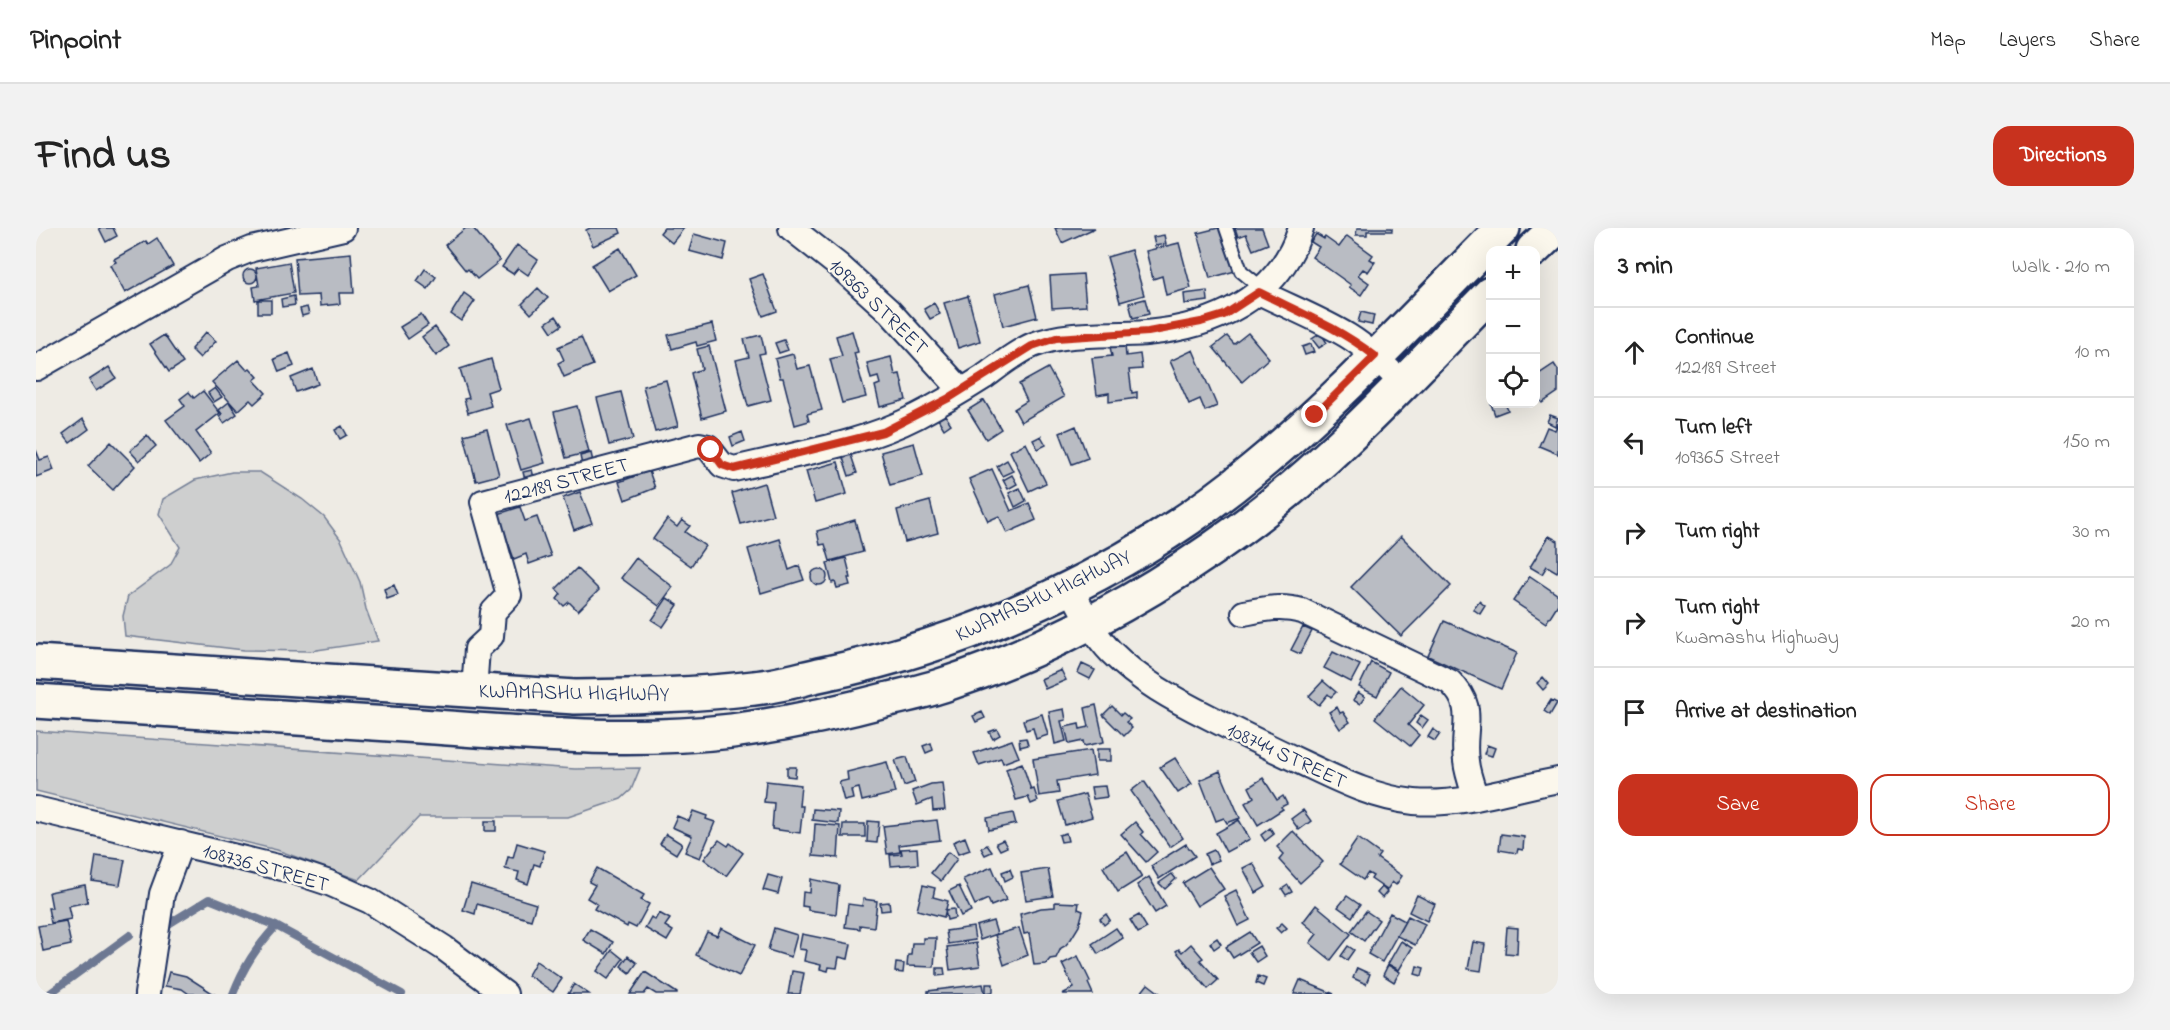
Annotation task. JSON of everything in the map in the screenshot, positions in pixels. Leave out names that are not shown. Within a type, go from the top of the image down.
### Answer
[{"type":"main road","name":"KWAMASHU HIGHWAY","points":[[36,662],[474,691],[608,697],[661,696],[756,688],[892,658],[967,633],[1070,587],[1127,558],[1189,517],[1253,470],[1315,415],[1503,228]]},
{"type":"main road","points":[[1537,246],[1556,228]]},
{"type":"main road","name":"KWAMASHU HIGHWAY","points":[[36,701],[560,735],[662,736],[731,731],[789,722],[853,709],[941,686],[1028,652],[1135,598],[1193,563],[1244,527],[1338,446],[1486,299]]},
{"type":"street","points":[[36,368],[227,259],[252,249],[344,228]]},
{"type":"street","name":"109363 STREET","points":[[791,228],[838,265],[889,311],[961,390]]},
{"type":"street","points":[[961,390],[1032,346],[1056,338],[1148,332],[1201,322],[1224,315],[1261,290],[1286,260],[1301,228]]},
{"type":"street","points":[[1261,290],[1349,337],[1375,356],[1402,383]]},
{"type":"street","name":"122189 STREET","points":[[474,691],[477,649],[491,636],[493,612],[509,595],[483,502],[699,445],[708,447],[722,465],[734,469],[883,432],[961,390]]},
{"type":"street","name":"108744 STREET","points":[[1070,587],[1089,622],[1108,650],[1149,685],[1254,741],[1334,778],[1385,796],[1414,802],[1476,798],[1558,780]]},
{"type":"street","points":[[1244,612],[1275,607],[1289,607],[1302,611],[1450,682],[1461,691],[1466,705],[1466,763],[1476,798]]},
{"type":"street","name":"108736 STREET","points":[[36,809],[290,870],[329,883],[370,901],[444,948],[505,994]]},
{"type":"street","points":[[147,994],[162,894],[181,843]]},
{"type":"lane","points":[[1226,228],[1241,271],[1261,290]]},
{"type":"shaded area","points":[[232,472],[260,472],[302,499],[324,517],[341,540],[360,582],[366,609],[378,641],[310,651],[244,650],[125,636],[123,616],[128,596],[170,565],[180,547],[159,514],[163,499],[195,480]]},
{"type":"shaded area","points":[[36,731],[575,769],[640,768],[631,790],[621,799],[568,817],[419,817],[359,880],[277,850],[36,791]]},
{"type":"building","points":[[99,228],[113,228],[117,236],[106,242]]},
{"type":"building","points":[[466,228],[473,228],[500,261],[477,279],[468,269],[466,271],[445,245]]},
{"type":"building","points":[[619,228],[621,233],[593,246],[586,230]]},
{"type":"building","points":[[664,228],[684,228],[672,243],[660,233]]},
{"type":"building","points":[[1055,228],[1095,228],[1062,243]]},
{"type":"building","points":[[1223,228],[1235,271],[1210,278],[1198,233]]},
{"type":"building","points":[[1235,228],[1262,228],[1268,244],[1253,250],[1246,234],[1238,237]]},
{"type":"building","points":[[1357,228],[1392,228],[1392,231],[1367,231],[1367,235],[1356,235]]},
{"type":"building","points":[[694,234],[727,243],[723,260],[689,251]]},
{"type":"building","points":[[1316,234],[1324,239],[1325,237],[1339,247],[1347,236],[1373,255],[1370,259],[1375,262],[1368,272],[1363,269],[1358,275],[1369,283],[1361,295],[1312,257],[1319,247],[1311,242]]},
{"type":"building","points":[[1164,235],[1166,244],[1155,246],[1153,237]]},
{"type":"building","points":[[157,238],[173,266],[125,293],[110,265],[116,262],[114,259],[146,241],[148,244]]},
{"type":"building","points":[[1179,243],[1191,288],[1166,295],[1162,276],[1153,279],[1146,251]]},
{"type":"building","points":[[517,245],[538,260],[528,275],[518,268],[513,274],[502,267]]},
{"type":"building","points":[[620,248],[636,275],[608,291],[592,265]]},
{"type":"building","points":[[1131,250],[1144,295],[1120,302],[1107,257]]},
{"type":"building","points":[[351,253],[354,293],[339,293],[340,304],[320,306],[319,295],[298,296],[295,258]]},
{"type":"building","points":[[289,262],[294,293],[255,300],[253,287],[259,286],[256,268]]},
{"type":"building","points":[[247,269],[253,269],[257,276],[253,283],[247,283],[243,279],[243,273]]},
{"type":"building","points":[[425,269],[436,277],[428,289],[417,281]]},
{"type":"building","points":[[763,274],[777,311],[763,316],[749,279]]},
{"type":"building","points":[[1083,274],[1086,306],[1052,308],[1050,276]]},
{"type":"building","points":[[1029,285],[1037,317],[1003,326],[995,294]]},
{"type":"building","points":[[538,288],[548,298],[531,314],[522,304]]},
{"type":"building","points":[[1207,291],[1208,301],[1185,304],[1184,294]]},
{"type":"building","points":[[464,293],[475,301],[461,321],[451,314]]},
{"type":"building","points":[[294,296],[295,305],[282,307],[281,299]]},
{"type":"building","points":[[968,296],[980,341],[958,348],[944,303]]},
{"type":"building","points":[[1145,299],[1149,314],[1133,318],[1129,303]]},
{"type":"building","points":[[258,300],[271,300],[271,313],[258,313]]},
{"type":"building","points":[[934,303],[940,314],[930,319],[924,309]]},
{"type":"building","points":[[307,307],[309,314],[302,316],[300,309]]},
{"type":"building","points":[[1361,312],[1374,315],[1372,325],[1358,322]]},
{"type":"building","points":[[421,314],[428,325],[408,339],[400,327]]},
{"type":"building","points":[[556,316],[562,325],[552,332],[546,323]]},
{"type":"building","points":[[712,324],[716,341],[697,346],[696,342],[672,349],[668,335]]},
{"type":"building","points":[[435,327],[449,346],[436,356],[422,337]]},
{"type":"building","points":[[852,331],[858,352],[854,353],[866,397],[842,403],[830,359],[842,356],[836,336]]},
{"type":"building","points":[[206,332],[216,341],[200,358],[191,349]]},
{"type":"building","points":[[1248,333],[1269,358],[1242,382],[1213,347],[1227,336],[1234,344]]},
{"type":"building","points":[[1321,333],[1327,343],[1319,348],[1312,339]]},
{"type":"building","points":[[164,335],[183,363],[169,372],[150,344]]},
{"type":"building","points":[[761,335],[765,353],[759,354],[771,400],[748,406],[736,360],[749,357],[744,339]]},
{"type":"building","points":[[581,337],[593,365],[564,377],[558,363],[564,360],[558,347]]},
{"type":"building","points":[[784,340],[788,350],[779,353],[775,343]]},
{"type":"building","points":[[1311,344],[1314,352],[1305,355],[1302,347]]},
{"type":"building","points":[[1125,345],[1126,356],[1140,354],[1142,369],[1129,370],[1132,393],[1137,392],[1137,398],[1109,402],[1109,393],[1097,395],[1092,358],[1112,356],[1110,347]]},
{"type":"building","points":[[709,346],[726,411],[702,418],[691,373],[702,369],[697,349]]},
{"type":"building","points":[[1193,350],[1217,406],[1205,411],[1200,399],[1189,404],[1170,361]]},
{"type":"building","points":[[289,353],[294,366],[279,372],[274,359]]},
{"type":"building","points":[[793,354],[797,369],[810,366],[822,410],[807,414],[809,421],[795,425],[783,378],[780,378],[775,359]]},
{"type":"building","points":[[891,357],[895,375],[900,374],[906,400],[880,407],[875,386],[880,384],[878,377],[871,379],[867,363]]},
{"type":"building","points":[[491,359],[499,388],[487,392],[491,406],[468,413],[464,399],[469,398],[460,369]]},
{"type":"building","points":[[238,360],[258,377],[254,380],[266,393],[254,404],[250,400],[238,411],[212,382]]},
{"type":"building","points":[[1554,364],[1558,370],[1558,392],[1542,403],[1540,400],[1540,373]]},
{"type":"building","points":[[109,367],[116,378],[96,391],[89,380]]},
{"type":"building","points":[[1048,368],[1064,397],[1021,422],[1014,409],[1027,401],[1019,384]]},
{"type":"building","points":[[313,369],[318,384],[296,392],[291,378]]},
{"type":"building","points":[[666,380],[678,426],[655,432],[643,386]]},
{"type":"building","points":[[215,388],[222,397],[214,402],[208,393]]},
{"type":"building","points":[[203,391],[220,413],[196,432],[211,453],[199,463],[166,420],[185,406],[180,399],[189,392],[194,398]]},
{"type":"building","points":[[621,392],[633,439],[609,445],[597,398]]},
{"type":"building","points":[[984,400],[1001,429],[986,439],[968,410]]},
{"type":"building","points":[[229,402],[237,414],[224,423],[219,416],[222,414],[219,410]]},
{"type":"building","points":[[577,406],[589,452],[566,458],[554,412]]},
{"type":"building","points":[[1492,408],[1507,408],[1508,410],[1495,415]]},
{"type":"building","points":[[945,415],[951,424],[944,429],[938,419]]},
{"type":"building","points":[[1550,415],[1558,418],[1555,426],[1547,422]]},
{"type":"building","points":[[531,418],[545,463],[521,470],[507,425]]},
{"type":"building","points":[[83,419],[89,429],[70,443],[63,434]]},
{"type":"building","points":[[1558,423],[1558,454],[1539,446],[1547,427],[1555,430]]},
{"type":"building","points":[[342,426],[347,435],[340,439],[335,430]]},
{"type":"building","points":[[1076,426],[1088,458],[1072,464],[1060,433]]},
{"type":"building","points":[[487,429],[499,475],[476,481],[464,435]]},
{"type":"building","points":[[742,432],[745,441],[733,446],[730,437]]},
{"type":"building","points":[[147,435],[156,446],[139,461],[130,451]]},
{"type":"building","points":[[1041,436],[1046,445],[1038,449],[1033,440]]},
{"type":"building","points":[[111,442],[135,466],[113,490],[88,466]]},
{"type":"building","points":[[914,443],[923,476],[890,485],[881,452]]},
{"type":"building","points":[[1026,443],[1046,483],[1029,491],[1010,451]]},
{"type":"building","points":[[36,450],[40,460],[49,457],[54,470],[36,477]]},
{"type":"building","points":[[850,452],[857,473],[849,476],[842,455]]},
{"type":"building","points":[[591,453],[593,462],[582,465],[580,456]]},
{"type":"building","points":[[1007,460],[1013,471],[1002,476],[997,466]]},
{"type":"building","points":[[838,462],[847,494],[815,503],[806,471]]},
{"type":"building","points":[[992,469],[1011,511],[1029,503],[1036,520],[1007,533],[999,516],[988,521],[969,479]]},
{"type":"building","points":[[532,470],[536,485],[527,488],[523,472]]},
{"type":"building","points":[[649,471],[655,488],[625,500],[619,482]]},
{"type":"building","points":[[1012,475],[1017,484],[1008,489],[1003,480]]},
{"type":"building","points":[[764,483],[773,515],[741,524],[732,493]]},
{"type":"building","points":[[1020,488],[1026,501],[1015,507],[1009,493]]},
{"type":"building","points":[[580,492],[592,523],[574,530],[563,498]]},
{"type":"building","points":[[930,501],[938,533],[905,542],[897,510]]},
{"type":"building","points":[[520,507],[525,521],[537,517],[551,556],[529,564],[526,554],[514,559],[498,514]]},
{"type":"building","points":[[667,519],[677,527],[682,520],[690,526],[685,532],[705,546],[691,566],[653,539]]},
{"type":"building","points":[[855,520],[863,552],[830,561],[825,544],[820,545],[817,531]]},
{"type":"building","points":[[1401,536],[1451,586],[1401,636],[1351,587]]},
{"type":"building","points":[[1549,536],[1558,541],[1558,570],[1557,572],[1547,566],[1542,574],[1530,567]]},
{"type":"building","points":[[780,539],[789,570],[799,566],[804,580],[761,593],[748,549]]},
{"type":"building","points":[[636,558],[673,587],[659,606],[621,578]]},
{"type":"building","points":[[846,558],[851,578],[848,578],[850,585],[837,588],[835,582],[832,583],[827,563]]},
{"type":"building","points":[[577,568],[599,590],[578,611],[569,602],[564,606],[557,599],[561,594],[556,589]]},
{"type":"building","points":[[819,569],[825,571],[827,577],[825,583],[819,585],[813,583],[811,577],[813,571]]},
{"type":"building","points":[[1530,576],[1558,595],[1558,604],[1546,623],[1513,601]]},
{"type":"building","points":[[394,585],[398,595],[387,599],[384,589]]},
{"type":"building","points":[[667,598],[678,605],[663,627],[652,620]]},
{"type":"building","points":[[1479,601],[1485,606],[1480,614],[1473,609]]},
{"type":"building","points":[[1444,621],[1517,653],[1501,689],[1428,656]]},
{"type":"building","points":[[1303,627],[1312,631],[1300,654],[1291,650]]},
{"type":"building","points":[[1333,652],[1360,665],[1351,682],[1324,668]]},
{"type":"building","points":[[1371,662],[1389,672],[1377,696],[1359,687]]},
{"type":"building","points":[[1082,664],[1095,670],[1090,679],[1078,673]]},
{"type":"building","points":[[1061,670],[1066,680],[1045,689],[1041,679]]},
{"type":"building","points":[[1543,677],[1549,684],[1543,690],[1537,683]]},
{"type":"building","points":[[1323,681],[1336,692],[1331,697],[1328,694],[1319,705],[1309,696]]},
{"type":"building","points":[[1401,686],[1424,705],[1408,725],[1419,735],[1410,746],[1375,718]]},
{"type":"building","points":[[1358,692],[1365,697],[1360,704],[1353,700]]},
{"type":"building","points":[[1551,700],[1557,703],[1550,715],[1544,711]]},
{"type":"building","points":[[1096,705],[1104,742],[1084,746],[1083,741],[1069,744],[1065,727],[1079,724],[1080,729],[1089,727],[1085,708]]},
{"type":"building","points":[[1112,706],[1121,715],[1123,713],[1130,719],[1126,722],[1132,728],[1124,736],[1103,715]]},
{"type":"building","points":[[1337,707],[1350,722],[1340,729],[1329,712]]},
{"type":"building","points":[[1064,709],[1066,720],[1061,721],[1066,741],[1055,744],[1049,712]]},
{"type":"building","points":[[982,712],[985,718],[976,722],[973,716]]},
{"type":"building","points":[[1042,714],[1048,735],[1036,739],[1033,728],[1026,730],[1023,720]]},
{"type":"building","points":[[1421,715],[1428,720],[1422,728],[1416,723]]},
{"type":"building","points":[[997,729],[1000,735],[993,739],[989,732]]},
{"type":"building","points":[[1433,729],[1440,734],[1435,741],[1428,737]]},
{"type":"building","points":[[1026,738],[1028,745],[1020,747],[1019,739]]},
{"type":"building","points":[[1012,740],[1019,757],[1003,763],[1001,758],[979,765],[974,753]]},
{"type":"building","points":[[931,743],[933,750],[926,753],[923,746]]},
{"type":"building","points":[[1487,745],[1495,748],[1492,756],[1484,754]]},
{"type":"building","points":[[1097,749],[1111,749],[1111,761],[1097,761]]},
{"type":"building","points":[[1091,750],[1095,775],[1057,781],[1059,793],[1039,796],[1033,759]]},
{"type":"building","points":[[907,757],[915,782],[904,786],[895,760]]},
{"type":"building","points":[[1175,758],[1192,784],[1178,793],[1160,767]]},
{"type":"building","points":[[887,762],[895,793],[862,801],[859,788],[851,790],[853,799],[844,801],[839,782],[848,780],[847,772]]},
{"type":"building","points":[[1022,763],[1031,790],[1034,789],[1038,801],[1031,804],[1028,797],[1016,800],[1006,769]]},
{"type":"building","points":[[787,767],[796,767],[795,777],[787,776]]},
{"type":"building","points":[[1220,771],[1240,818],[1227,823],[1224,818],[1216,821],[1200,780]]},
{"type":"building","points":[[1263,778],[1277,800],[1283,796],[1287,804],[1258,825],[1245,803],[1254,797],[1249,787]]},
{"type":"building","points":[[766,781],[801,785],[799,806],[803,806],[800,833],[772,829],[774,803],[764,802]]},
{"type":"building","points":[[1144,781],[1183,838],[1170,847],[1131,791]]},
{"type":"building","points":[[942,783],[945,810],[933,811],[932,799],[917,805],[912,791],[931,784]]},
{"type":"building","points":[[1105,786],[1107,797],[1093,799],[1091,787]]},
{"type":"building","points":[[1085,794],[1092,817],[1065,825],[1058,801]]},
{"type":"building","points":[[813,809],[839,811],[838,823],[812,820]]},
{"type":"building","points":[[1303,810],[1311,821],[1299,830],[1291,819]]},
{"type":"building","points":[[693,811],[715,822],[700,858],[685,852],[692,836],[672,827],[677,816],[689,821]]},
{"type":"building","points":[[1013,813],[1016,824],[989,830],[987,818]]},
{"type":"building","points":[[937,820],[940,840],[899,845],[900,852],[887,854],[883,826]]},
{"type":"building","points":[[1239,820],[1250,839],[1226,852],[1216,833]]},
{"type":"building","points":[[485,821],[496,821],[496,831],[485,831]]},
{"type":"building","points":[[868,821],[879,822],[877,843],[867,842]]},
{"type":"building","points":[[1135,822],[1143,832],[1141,834],[1157,852],[1146,862],[1121,834]]},
{"type":"building","points":[[815,824],[840,826],[838,858],[813,856]]},
{"type":"building","points":[[843,824],[865,824],[865,837],[842,837]]},
{"type":"building","points":[[1270,828],[1274,834],[1265,841],[1261,835]]},
{"type":"building","points":[[1293,831],[1323,862],[1300,883],[1279,860],[1284,854],[1277,847]]},
{"type":"building","points":[[1066,833],[1068,841],[1061,842],[1059,835]]},
{"type":"building","points":[[666,834],[682,844],[676,854],[660,844]]},
{"type":"building","points":[[1501,834],[1524,837],[1523,850],[1518,849],[1517,853],[1499,850]]},
{"type":"building","points":[[965,837],[970,850],[958,854],[953,842]]},
{"type":"building","points":[[1358,838],[1380,854],[1377,858],[1402,876],[1396,885],[1392,882],[1387,890],[1371,879],[1373,876],[1368,873],[1363,880],[1340,864]]},
{"type":"building","points":[[719,840],[728,846],[730,843],[743,853],[726,876],[704,859]]},
{"type":"building","points":[[1003,840],[1007,847],[1000,850],[996,843]]},
{"type":"building","points":[[517,843],[544,851],[540,866],[534,864],[528,884],[517,880],[519,872],[505,869],[508,857],[513,858]]},
{"type":"building","points":[[1186,844],[1195,856],[1159,879],[1151,866]]},
{"type":"building","points":[[987,845],[992,852],[985,855],[981,848]]},
{"type":"building","points":[[917,848],[918,864],[891,866],[890,855],[902,854],[901,849]]},
{"type":"building","points":[[1214,850],[1219,860],[1209,864],[1205,854]]},
{"type":"building","points":[[948,852],[957,859],[941,881],[931,873]]},
{"type":"building","points":[[1127,852],[1142,877],[1118,892],[1103,867]]},
{"type":"building","points":[[96,856],[125,860],[120,885],[92,881]]},
{"type":"building","points":[[1253,863],[1266,887],[1256,893],[1243,868]]},
{"type":"building","points":[[992,867],[1006,900],[991,906],[988,899],[975,905],[963,879]]},
{"type":"building","points":[[1209,867],[1224,889],[1197,906],[1183,883]]},
{"type":"building","points":[[597,868],[644,895],[641,900],[649,904],[636,928],[628,924],[627,927],[594,909],[597,904],[587,898],[595,885],[589,882]]},
{"type":"building","points":[[1010,869],[1013,877],[1005,881],[1002,872]]},
{"type":"building","points":[[1048,869],[1053,896],[1026,900],[1021,873]]},
{"type":"building","points":[[1172,874],[1176,879],[1165,889],[1159,883]]},
{"type":"building","points":[[768,875],[782,879],[778,894],[763,890]]},
{"type":"building","points":[[1149,877],[1166,906],[1155,913],[1137,885]]},
{"type":"building","points":[[811,879],[839,885],[836,914],[808,910],[808,907],[802,906],[803,892],[810,893]]},
{"type":"building","points":[[471,884],[536,904],[531,920],[477,904],[475,914],[463,910]]},
{"type":"building","points":[[85,885],[88,902],[68,906],[71,919],[51,923],[48,908],[52,908],[49,892]]},
{"type":"building","points":[[923,885],[935,888],[933,897],[948,901],[944,917],[917,910]]},
{"type":"building","points":[[1288,885],[1292,892],[1286,895],[1282,889]]},
{"type":"building","points":[[959,886],[971,911],[961,916],[949,891]]},
{"type":"building","points":[[1382,887],[1387,892],[1382,898],[1377,893]]},
{"type":"building","points":[[1236,890],[1250,920],[1238,926],[1224,896]]},
{"type":"building","points":[[1417,895],[1435,904],[1427,921],[1409,912]]},
{"type":"building","points":[[1347,896],[1360,905],[1352,917],[1338,907]]},
{"type":"building","points":[[863,899],[877,901],[874,927],[860,925],[860,929],[845,927],[848,904],[862,906]]},
{"type":"building","points":[[889,902],[890,910],[881,911],[880,903]]},
{"type":"building","points":[[1055,902],[1079,903],[1078,909],[1083,911],[1079,926],[1056,958],[1050,959],[1046,964],[1034,965],[1029,933],[1024,934],[1020,914],[1055,907]]},
{"type":"building","points":[[1316,905],[1351,934],[1331,960],[1310,943],[1317,934],[1303,922]]},
{"type":"building","points":[[954,909],[955,918],[947,920],[945,910]]},
{"type":"building","points":[[1366,911],[1379,920],[1364,941],[1351,931]]},
{"type":"building","points":[[659,913],[670,919],[665,926],[673,931],[667,941],[645,928],[651,917],[655,920]]},
{"type":"building","points":[[1390,913],[1405,921],[1382,962],[1368,954]]},
{"type":"building","points":[[1106,914],[1110,920],[1104,925],[1100,919]]},
{"type":"building","points":[[1139,915],[1147,928],[1138,933],[1130,920]]},
{"type":"building","points":[[1408,916],[1425,924],[1415,945],[1397,936]]},
{"type":"building","points":[[66,921],[71,945],[43,951],[38,926]]},
{"type":"building","points":[[993,921],[997,934],[980,940],[976,926]]},
{"type":"building","points":[[1282,923],[1287,928],[1281,933],[1276,928]]},
{"type":"building","points":[[973,927],[975,940],[948,944],[946,931]]},
{"type":"building","points":[[1507,927],[1518,928],[1517,954],[1505,953]]},
{"type":"building","points":[[721,928],[755,945],[739,976],[696,955],[707,932],[717,936]]},
{"type":"building","points":[[774,928],[797,935],[791,957],[768,950]]},
{"type":"building","points":[[1019,928],[1028,955],[1004,965],[995,935]]},
{"type":"building","points":[[1116,928],[1123,938],[1098,954],[1092,944]]},
{"type":"building","points":[[590,929],[613,942],[606,954],[583,940]]},
{"type":"building","points":[[1250,932],[1257,943],[1233,958],[1226,947]]},
{"type":"building","points":[[802,934],[851,944],[848,959],[839,957],[837,968],[829,967],[828,971],[820,969],[821,965],[804,961],[806,950],[799,949]]},
{"type":"building","points":[[923,938],[936,938],[934,967],[907,966],[912,943],[923,943]]},
{"type":"building","points":[[1217,938],[1221,944],[1214,949],[1210,943]]},
{"type":"building","points":[[1401,941],[1412,948],[1399,970],[1388,964]]},
{"type":"building","points":[[1473,942],[1485,944],[1481,971],[1468,969]]},
{"type":"building","points":[[976,943],[980,966],[950,970],[947,947]]},
{"type":"building","points":[[1191,944],[1203,958],[1200,960],[1218,980],[1208,989],[1176,951],[1179,949],[1182,952]]},
{"type":"building","points":[[1259,946],[1265,956],[1256,962],[1249,952]]},
{"type":"building","points":[[1348,946],[1354,950],[1347,960],[1341,956]]},
{"type":"building","points":[[612,950],[623,959],[608,979],[597,971]]},
{"type":"building","points":[[628,956],[637,963],[630,973],[621,966]]},
{"type":"building","points":[[1078,956],[1090,981],[1088,983],[1093,994],[1062,994],[1074,988],[1062,964]]},
{"type":"building","points":[[536,961],[562,979],[553,992],[528,975]]},
{"type":"building","points":[[896,963],[904,964],[903,973],[895,972]]},
{"type":"building","points":[[1388,965],[1400,972],[1394,982],[1383,975]]},
{"type":"building","points":[[1417,966],[1424,968],[1422,976],[1415,974]]},
{"type":"building","points":[[937,968],[944,968],[945,975],[937,976]]},
{"type":"building","points":[[1357,968],[1370,974],[1366,984],[1353,978]]},
{"type":"building","points":[[792,971],[804,973],[800,994],[788,994]]},
{"type":"building","points":[[169,972],[186,976],[214,994],[189,994],[182,989],[165,986]]},
{"type":"building","points":[[645,972],[677,994],[656,994],[648,989],[644,994],[630,994]]},
{"type":"building","points":[[1258,976],[1266,979],[1263,986],[1256,983]]},
{"type":"building","points":[[1300,980],[1334,994],[1294,994]]},
{"type":"building","points":[[574,984],[589,994],[568,994]]},
{"type":"building","points":[[983,984],[985,994],[928,994],[928,991]]},
{"type":"building","points":[[986,984],[993,984],[993,992],[986,993]]},
{"type":"building","points":[[1148,984],[1161,994],[1140,994]]},
{"type":"waterway","points":[[162,928],[209,899],[276,926],[402,994]]},
{"type":"waterway","points":[[233,994],[251,958],[276,926]]},
{"type":"waterway","points":[[49,994],[130,935]]},
{"type":"route","points":[[711,450],[722,465],[734,469],[883,432],[949,398],[1032,346],[1056,338],[1176,328],[1224,315],[1259,292],[1313,317],[1349,337],[1375,356],[1315,415]]}]
